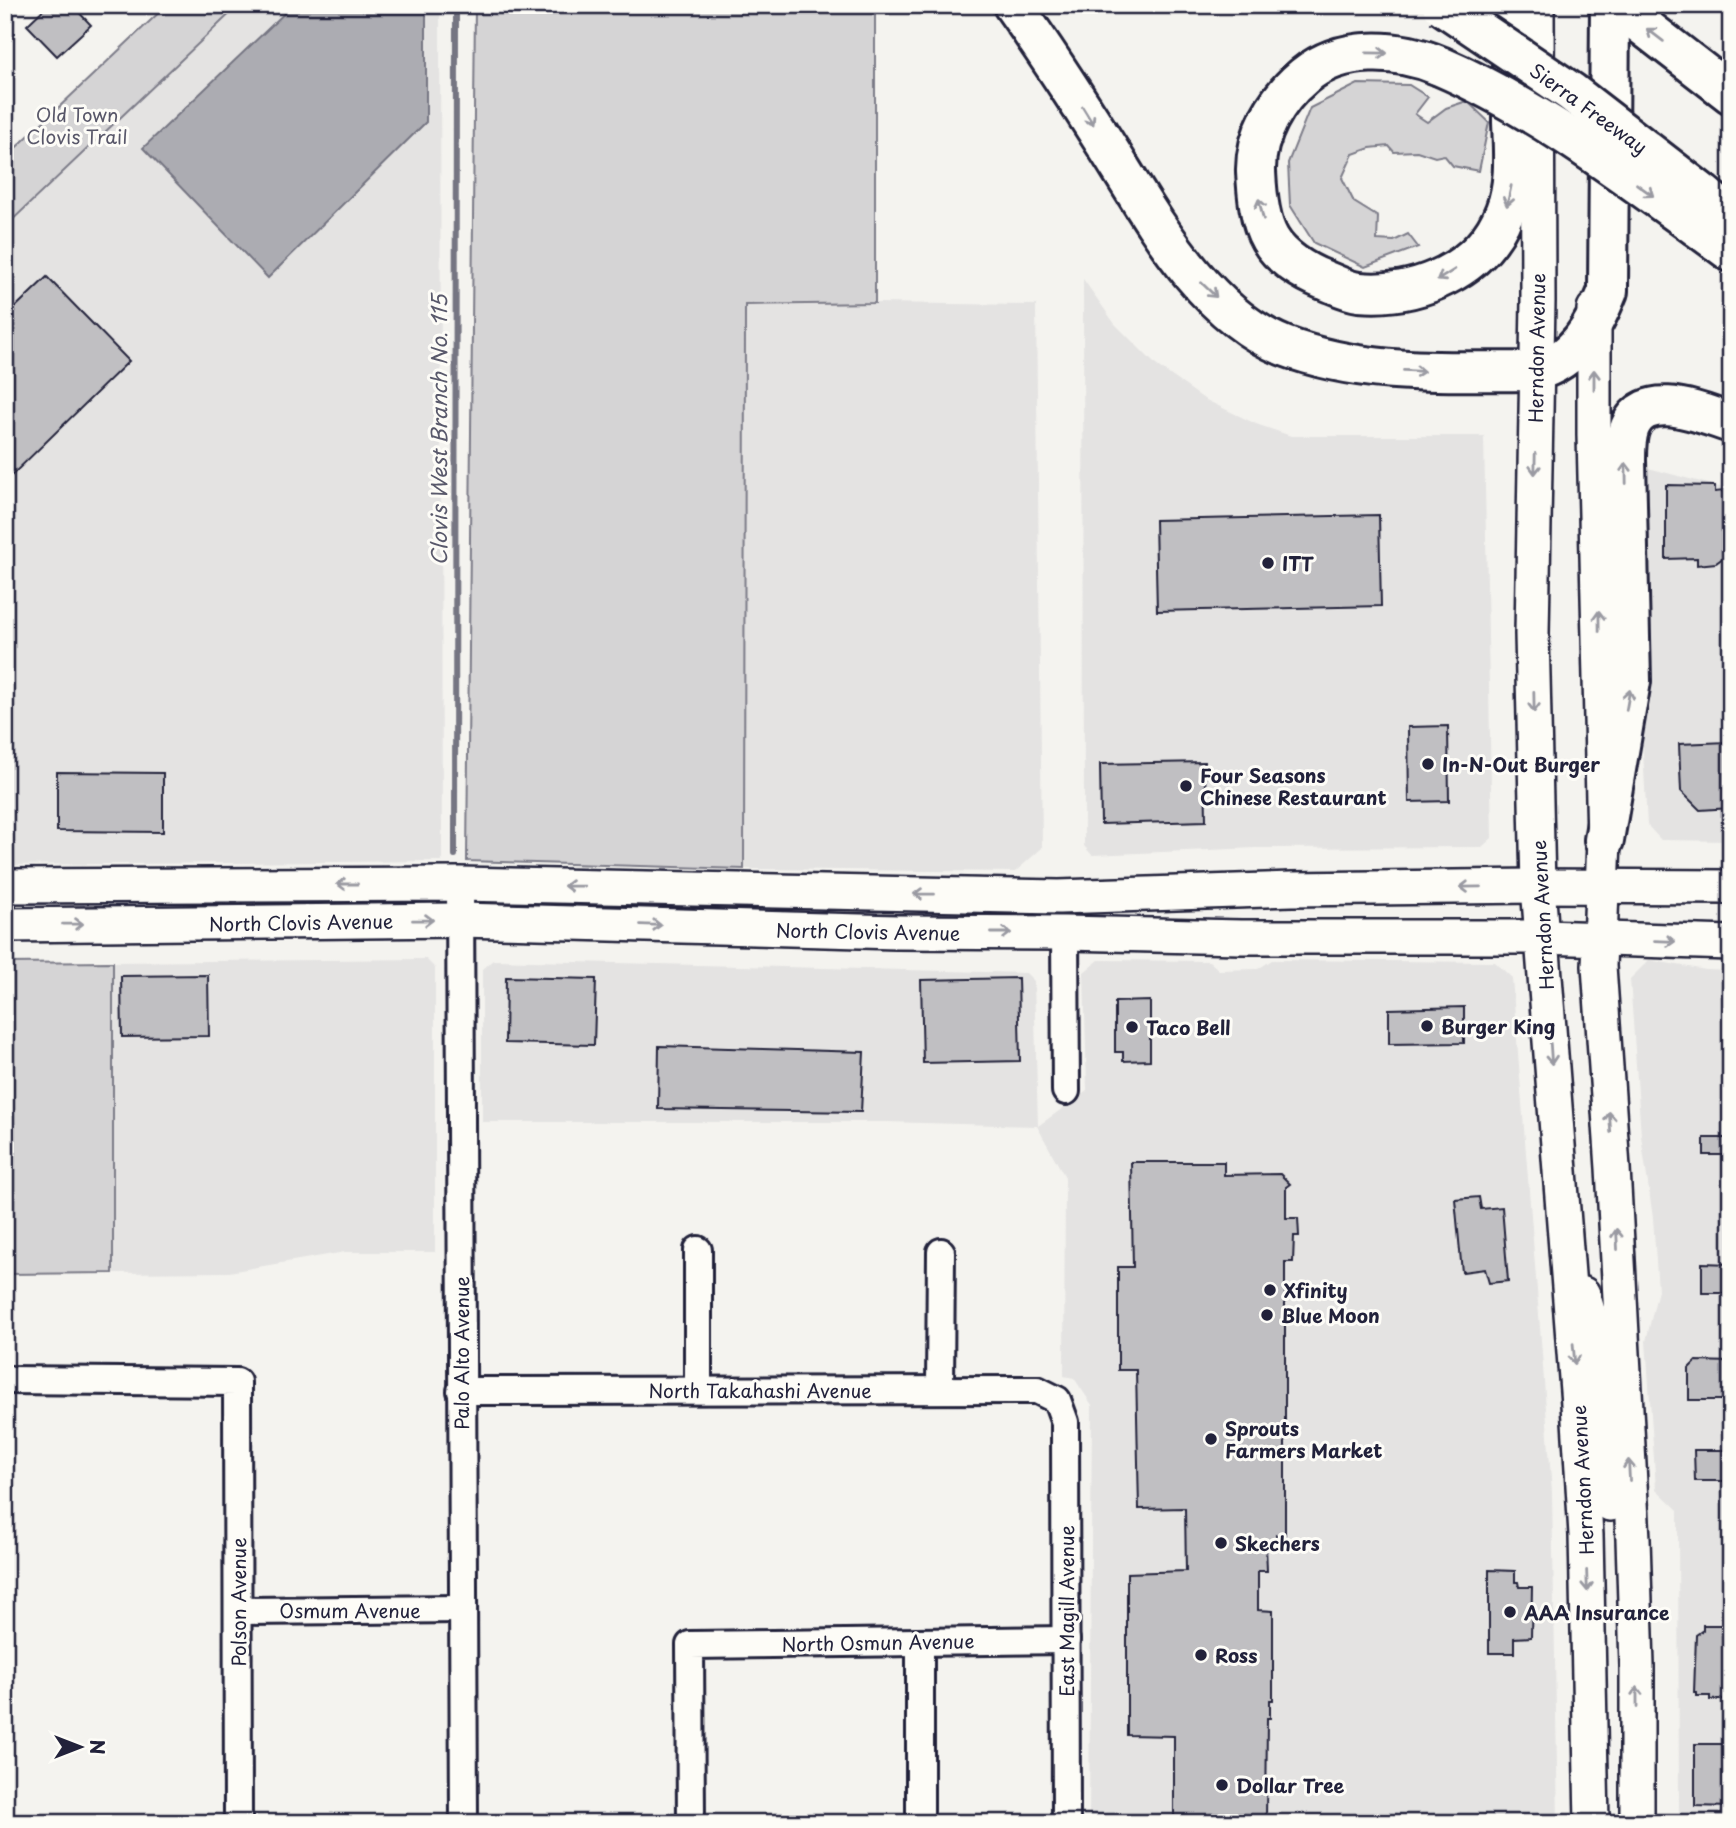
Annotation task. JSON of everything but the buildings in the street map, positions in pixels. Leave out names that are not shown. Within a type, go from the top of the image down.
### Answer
[{"type":"highway","points":[[1013,5],[1051,58],[1165,238],[1199,281],[1239,320],[1283,345],[1374,368],[1433,372],[1536,371],[1554,364],[1570,353],[1594,326],[1608,291],[1610,5]]},
{"type":"highway","name":"Sierra Freeway","points":[[1442,5],[1571,92],[1710,213]]},
{"type":"highway","points":[[1512,5],[1513,177],[1506,209],[1496,230],[1473,257],[1441,280],[1410,290],[1357,292],[1310,274],[1287,258],[1270,239],[1256,185],[1256,153],[1266,127],[1284,94],[1306,74],[1334,60],[1363,52],[1396,53],[1440,66],[1510,101],[1601,159],[1710,213],[1731,252]]},
{"type":"highway","points":[[1616,5],[1731,94]]},
{"type":"highway","points":[[1604,839],[1631,681],[1626,460],[1630,425],[1642,411],[1655,405],[1731,423]]},
{"type":"main road","name":"Herndon Avenue","points":[[1538,5],[1532,634],[1538,886],[1586,1535],[1592,1823]]},
{"type":"main road","points":[[1592,5],[1594,435],[1604,839],[1600,973],[1614,1168],[1633,1539],[1637,1665],[1637,1819]]},
{"type":"main road","name":"North Clovis Avenue","points":[[5,886],[460,884],[1059,897],[1292,889],[1602,885],[1731,887]]},
{"type":"main road","points":[[1065,933],[1068,922],[1073,917],[1198,910],[1292,889]]},
{"type":"main road","name":"North Clovis Avenue","points":[[5,925],[460,920],[896,932],[1241,937],[1542,937],[1731,943]]},
{"type":"main road","points":[[1564,1228],[1598,1345],[1608,1498],[1616,1520],[1633,1539]]},
{"type":"main road","points":[[1586,1535],[1604,1545],[1610,1556],[1613,1582],[1615,1732],[1637,1819]]},
{"type":"street","name":"Palo Alto Avenue","points":[[460,884],[464,1823]]},
{"type":"street","points":[[1065,933],[1066,1091]]},
{"type":"street","points":[[698,1250],[698,1390]]},
{"type":"street","points":[[940,1389],[941,1252]]},
{"type":"street","name":"Polson Avenue","points":[[5,1380],[237,1382],[238,1823]]},
{"type":"street","name":"North Takahashi Avenue","points":[[461,1391],[1037,1390],[1057,1400]]},
{"type":"street","name":"East Magill Avenue","points":[[1057,1400],[1065,1422],[1066,1823]]},
{"type":"street","name":"Osmum Avenue","points":[[239,1611],[462,1609]]},
{"type":"street","name":"North Osmun Avenue","points":[[691,1823],[690,1645],[1066,1640]]},
{"type":"street","points":[[920,1642],[920,1823]]},
{"type":"shaded area","points":[[239,5],[440,5],[442,861],[5,865],[5,227]]},
{"type":"shaded area","points":[[293,5],[426,5],[426,122],[268,278],[143,148]]},
{"type":"shaded area","points":[[1083,279],[1115,324],[1156,365],[1204,399],[1256,424],[1291,436],[1484,436],[1492,838],[1482,847],[1256,848],[1092,855],[1084,846]]},
{"type":"shaded area","points":[[745,304],[1036,305],[1042,848],[1015,872],[744,869]]},
{"type":"shaded area","points":[[1637,465],[1731,490],[1731,841],[1661,840],[1647,825],[1641,714]]},
{"type":"shaded area","points":[[426,959],[435,968],[435,1252],[345,1252],[229,1272],[113,1273],[113,962]]},
{"type":"shaded area","points":[[493,960],[1026,973],[1034,981],[1038,1126],[1087,1091],[1084,972],[1099,960],[1209,961],[1219,970],[1258,969],[1272,960],[1495,962],[1512,978],[1542,1353],[1552,1493],[1558,1823],[1089,1823],[1092,1405],[1074,1378],[1064,1376],[1065,1177],[1037,1126],[886,1122],[482,1122],[482,970]]},
{"type":"shaded area","points":[[1649,960],[1706,970],[1731,971],[1731,1823],[1679,1823],[1678,1510],[1656,1489],[1646,1341],[1658,1290],[1653,1218],[1641,1136],[1630,979]]},
{"type":"green space","name":"Old Town Clovis Trail","points":[[167,5],[239,5],[5,227],[5,158]]},
{"type":"green space","points":[[475,5],[875,5],[875,303],[745,305],[744,869],[467,861]]},
{"type":"green space","points":[[1358,84],[1409,85],[1428,97],[1415,114],[1427,122],[1446,108],[1467,101],[1489,122],[1479,171],[1453,166],[1444,155],[1435,157],[1417,151],[1394,152],[1389,146],[1370,148],[1353,154],[1342,178],[1354,202],[1378,217],[1377,240],[1394,241],[1408,234],[1418,247],[1365,267],[1314,243],[1290,205],[1288,163],[1310,108]]},
{"type":"green space","points":[[113,962],[113,1273],[5,1274],[5,963]]},
{"type":"waterway","name":"Clovis West Branch No. 115","points":[[455,855],[456,5]]},
{"type":"place","name":"ITT","points":[[1268,563]]},
{"type":"place","name":"In-N-Out Burger","points":[[1428,764]]},
{"type":"place","name":"Four Seasons Chinese Restaurant","points":[[1186,786]]},
{"type":"place","name":"Burger King","points":[[1427,1026]]},
{"type":"place","name":"Taco Bell","points":[[1132,1027]]},
{"type":"place","name":"Xfinity","points":[[1270,1290]]},
{"type":"place","name":"Blue Moon","points":[[1267,1315]]},
{"type":"place","name":"Sprouts Farmers Market","points":[[1211,1439]]},
{"type":"place","name":"Skechers","points":[[1221,1543]]},
{"type":"place","name":"AAA Insurance","points":[[1510,1612]]},
{"type":"place","name":"Ross","points":[[1201,1655]]},
{"type":"place","name":"Dollar Tree","points":[[1222,1785]]}]
